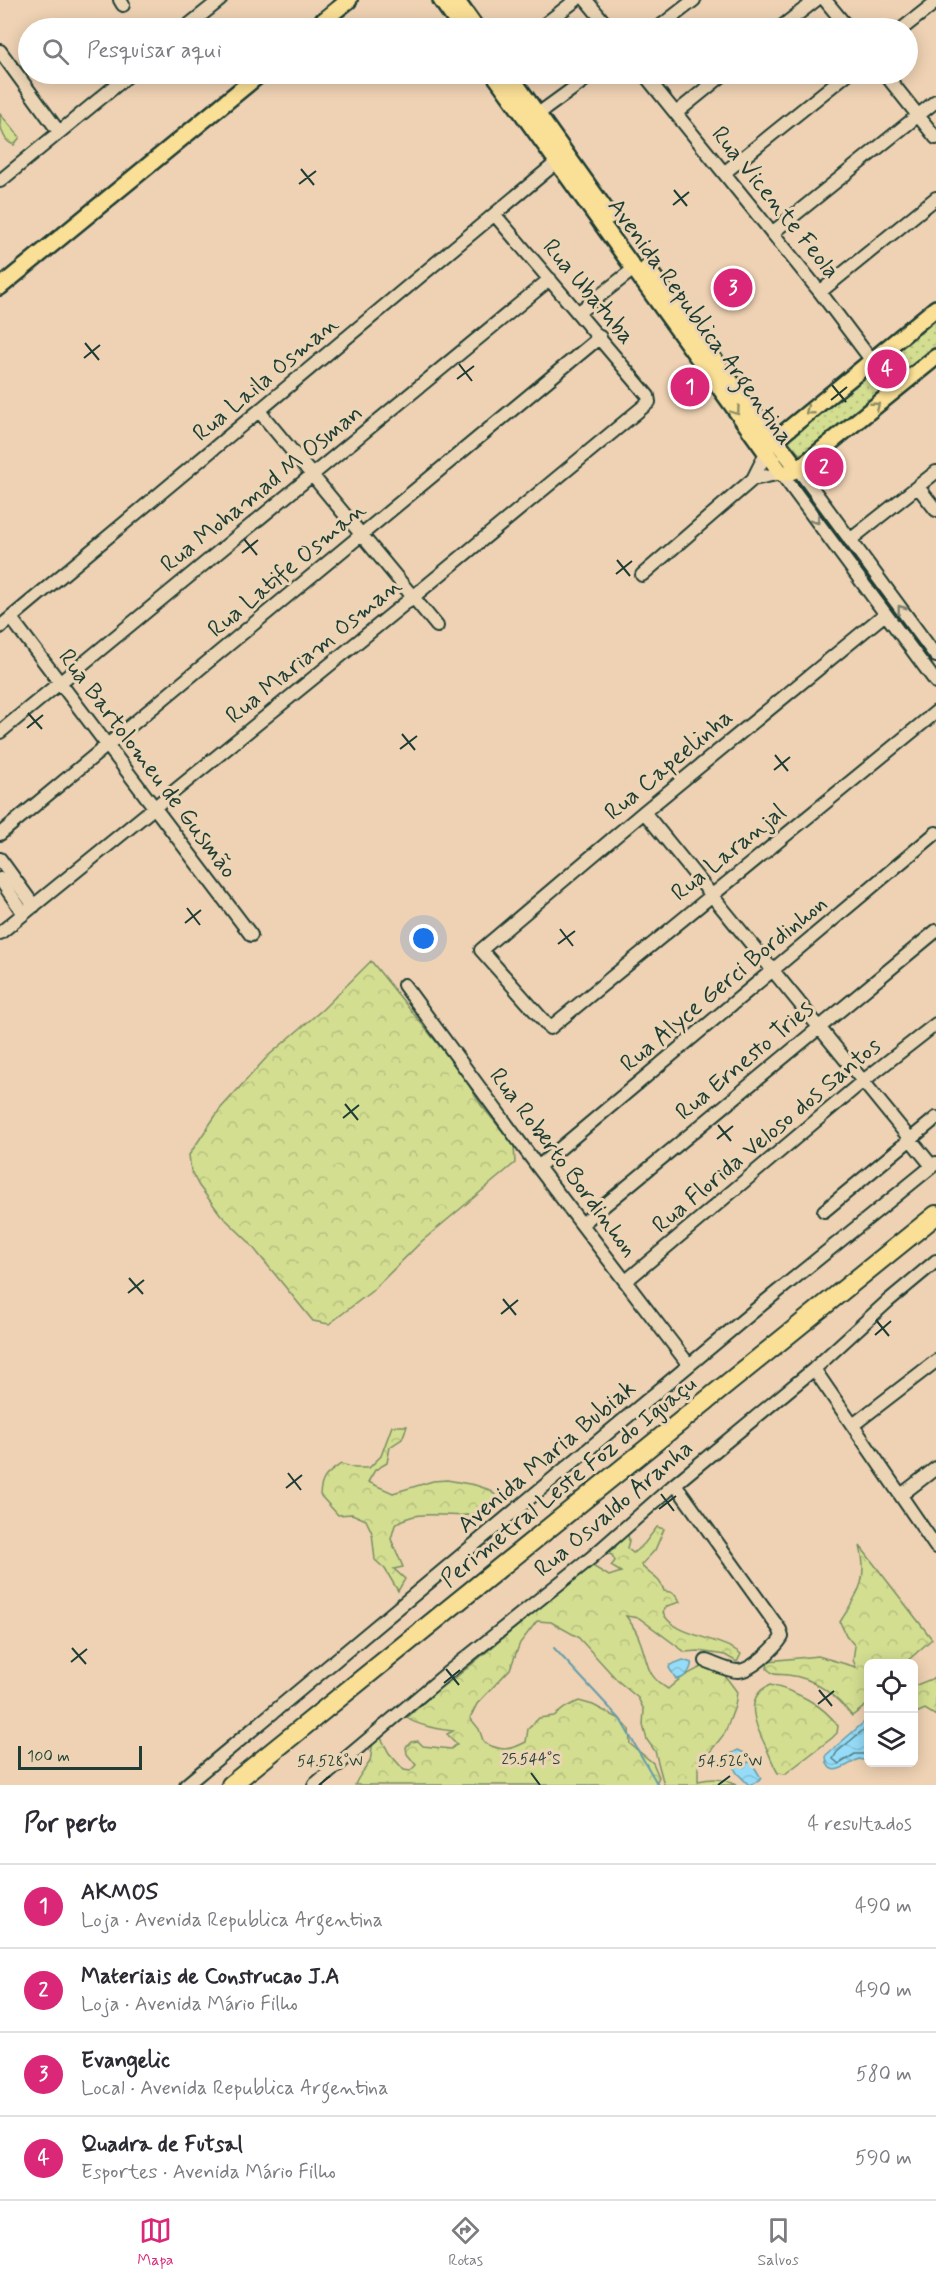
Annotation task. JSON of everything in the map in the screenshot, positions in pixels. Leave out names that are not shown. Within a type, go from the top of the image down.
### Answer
[{"type":"highway","name":"Perimetral Leste Foz do Iguaçu","points":[[231,1785],[936,1215]]},
{"type":"main road","points":[[326,18],[349,0]]},
{"type":"main road","points":[[441,0],[454,18]]},
{"type":"main road","points":[[456,0],[469,18]]},
{"type":"main road","points":[[0,287],[248,84]]},
{"type":"main road","name":"Avenida Republica Argentina","points":[[503,84],[531,115],[798,469]]},
{"type":"main road","name":"Avenida Republica Argentina","points":[[514,84],[531,115]]},
{"type":"main road","name":"Avenida Republica Argentina","points":[[562,158],[635,268],[781,473]]},
{"type":"main road","points":[[766,453],[769,445],[775,439],[936,308]]},
{"type":"main road","points":[[781,473],[798,469],[936,357]]},
{"type":"street","points":[[198,18],[220,0]]},
{"type":"street","points":[[553,18],[576,0]]},
{"type":"street","points":[[586,0],[601,18]]},
{"type":"street","points":[[671,18],[694,0]]},
{"type":"street","points":[[793,18],[816,0]]},
{"type":"street","points":[[825,0],[840,18]]},
{"type":"street","points":[[916,18],[936,2]]},
{"type":"street","points":[[0,51],[18,76]]},
{"type":"street","points":[[24,84],[59,132]]},
{"type":"street","points":[[0,181],[118,84]]},
{"type":"street","points":[[531,115],[578,84]]},
{"type":"street","name":"Rua Vicente Feola","points":[[653,84],[820,292],[872,361]]},
{"type":"street","points":[[676,113],[712,84]]},
{"type":"street","points":[[724,173],[835,84]]},
{"type":"street","points":[[893,84],[936,138]]},
{"type":"street","points":[[772,233],[936,101]]},
{"type":"street","name":"Rua Laila Osman","points":[[0,627],[562,158]]},
{"type":"street","points":[[820,292],[936,198]]},
{"type":"street","name":"Rua Ubatuba","points":[[495,215],[648,396]]},
{"type":"street","points":[[579,312],[635,268]]},
{"type":"street","name":"Rua Mohamad M Osman","points":[[0,732],[550,279]]},
{"type":"street","name":"Rua Latife Osman","points":[[0,834],[600,337]]},
{"type":"street","name":"Rua Mariam Osman","points":[[0,933],[645,406],[649,402],[648,396]]},
{"type":"street","points":[[259,411],[437,626]]},
{"type":"street","points":[[642,575],[753,479],[766,453]]},
{"type":"street","name":"Avenida Republica Argentina","points":[[798,469],[936,656]]},
{"type":"street","points":[[850,540],[936,472]]},
{"type":"street","points":[[753,479],[781,473]]},
{"type":"street","name":"Avenida Republica Argentina","points":[[781,473],[936,682]]},
{"type":"street","points":[[918,487],[936,510]]},
{"type":"street","name":"Rua Capeelinha","points":[[550,1028],[481,950],[644,812],[885,614]]},
{"type":"street","name":"Rua Bartolomeu de Gusmão","points":[[11,618],[250,936]]},
{"type":"street","name":"Rua Laranjal","points":[[550,1028],[936,712]]},
{"type":"street","points":[[644,812],[934,1165]]},
{"type":"street","name":"Rua Alyce Gerci Bordinhon","points":[[538,1167],[936,833]]},
{"type":"street","points":[[0,859],[29,910]]},
{"type":"street","points":[[0,879],[29,910]]},
{"type":"street","name":"Rua Ernesto Tries","points":[[582,1224],[936,931]]},
{"type":"street","name":"Rua Roberto Bordinhon","points":[[404,985],[538,1167],[689,1365]]},
{"type":"street","name":"Rua Florida Veloso dos Santos","points":[[626,1281],[864,1081],[936,1024]]},
{"type":"street","points":[[824,1211],[936,1118]]},
{"type":"street","name":"Avenida Maria Bubiak","points":[[186,1785],[689,1365],[934,1165]]},
{"type":"street","name":"Rua Osvaldo Aranha","points":[[314,1785],[446,1674],[591,1558],[675,1484],[814,1369],[888,1301],[936,1261]]},
{"type":"street","points":[[853,1425],[936,1361]]},
{"type":"street","points":[[814,1369],[936,1547]]},
{"type":"street","points":[[901,1495],[936,1468]]},
{"type":"street","points":[[675,1484],[780,1630],[782,1637],[778,1644],[747,1669],[735,1671],[706,1661]]},
{"type":"green space","points":[[0,114],[20,137],[14,145],[4,137]]},
{"type":"green space","points":[[936,315],[936,347],[801,456],[785,437]]},
{"type":"green space","points":[[371,961],[463,1075],[481,1105],[514,1145],[515,1163],[422,1241],[372,1291],[329,1324],[313,1321],[247,1240],[221,1215],[199,1186],[191,1171],[189,1155],[220,1109],[268,1056],[323,1009]]},
{"type":"green space","points":[[392,1426],[407,1426],[402,1439],[390,1447],[387,1463],[375,1470],[368,1482],[393,1493],[433,1481],[447,1480],[490,1490],[500,1500],[474,1514],[414,1516],[395,1525],[391,1539],[403,1567],[394,1569],[405,1579],[398,1591],[385,1569],[375,1560],[372,1533],[366,1520],[352,1514],[338,1515],[320,1495],[326,1476],[341,1464],[355,1468],[369,1468],[381,1456]]},
{"type":"green space","points":[[657,1527],[664,1529],[655,1550],[641,1565],[658,1580],[664,1591],[674,1594],[679,1599],[680,1602],[667,1606],[663,1612],[668,1620],[686,1631],[732,1648],[741,1654],[737,1662],[725,1655],[698,1651],[685,1652],[639,1618],[626,1616],[637,1634],[651,1674],[668,1689],[682,1677],[707,1664],[720,1669],[737,1692],[735,1706],[725,1733],[698,1767],[698,1781],[717,1779],[736,1785],[664,1785],[655,1751],[647,1740],[643,1725],[644,1710],[638,1698],[618,1681],[578,1637],[551,1622],[537,1621],[520,1643],[510,1669],[477,1704],[470,1718],[479,1729],[484,1743],[505,1749],[520,1745],[526,1742],[528,1729],[539,1718],[554,1716],[579,1701],[593,1705],[620,1719],[629,1729],[630,1744],[653,1763],[659,1777],[655,1785],[355,1785],[369,1763],[374,1742],[380,1736],[389,1753],[404,1770],[410,1771],[416,1765],[407,1754],[406,1747],[411,1742],[418,1741],[423,1746],[451,1749],[457,1744],[447,1734],[453,1731],[422,1725],[407,1718],[443,1685],[454,1679],[591,1565],[609,1576],[621,1572],[611,1566],[615,1561],[612,1555],[605,1553],[606,1550],[615,1548],[621,1536],[628,1534],[627,1548],[633,1553],[644,1544]]},
{"type":"green space","points":[[860,1546],[932,1639],[910,1659],[864,1659],[864,1707],[852,1716],[832,1695],[816,1684],[798,1677],[774,1674],[767,1669],[768,1661],[818,1656],[856,1667],[853,1660],[855,1646],[846,1635],[840,1622],[860,1587],[862,1558]]},
{"type":"green space","points":[[936,1677],[936,1716],[925,1709],[918,1712],[918,1684]]},
{"type":"green space","points":[[770,1685],[808,1700],[825,1711],[838,1726],[837,1733],[832,1738],[785,1774],[778,1773],[755,1722],[756,1697],[761,1690]]},
{"type":"water","points":[[683,1660],[692,1663],[691,1666],[684,1676],[676,1679],[669,1668],[670,1665]]},
{"type":"water","points":[[864,1722],[864,1760],[859,1759],[834,1770],[827,1763],[826,1755]]},
{"type":"water","points":[[738,1750],[744,1753],[741,1765],[744,1767],[748,1762],[752,1763],[761,1778],[759,1781],[749,1785],[737,1773],[728,1758]]},
{"type":"waterway","points":[[554,1648],[620,1719],[658,1785]]},
{"type":"place","name":"Evangelic","points":[[733,288]]},
{"type":"place","name":"Quadra de Futsal","points":[[887,369]]},
{"type":"place","name":"AKMOS","points":[[690,387]]},
{"type":"place","name":"Materiais de Construcao J.A","points":[[824,467]]}]
